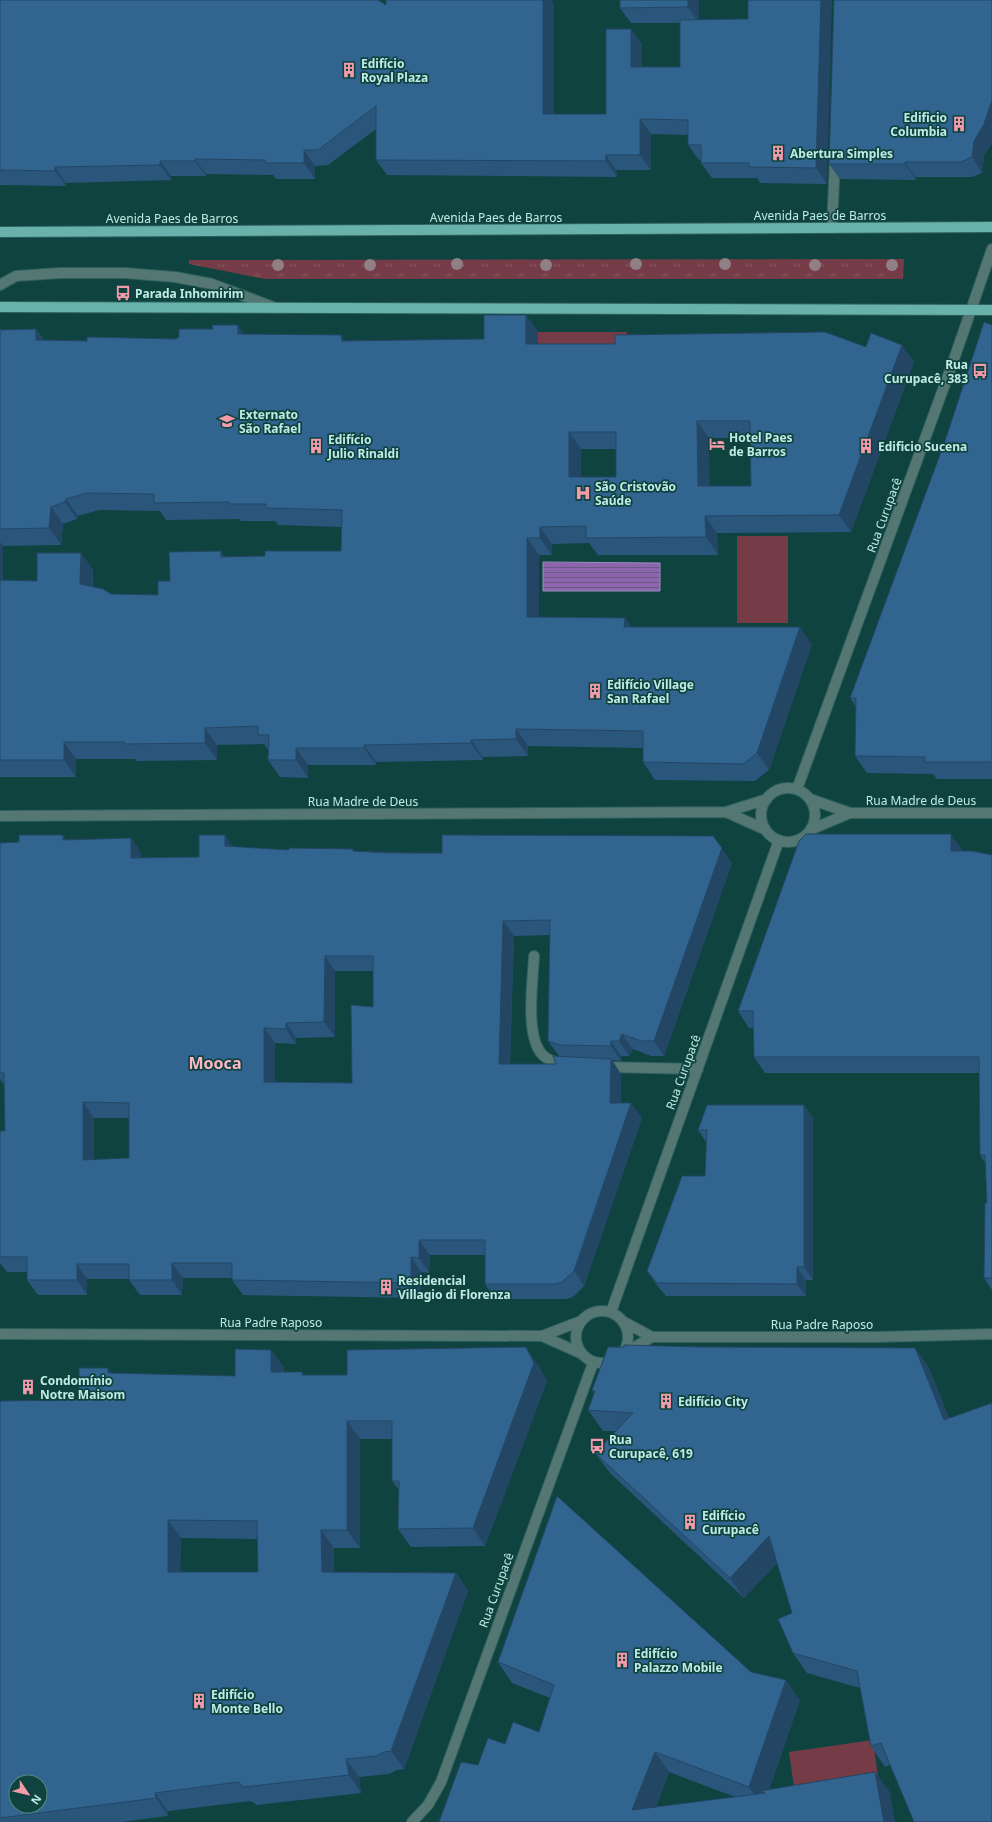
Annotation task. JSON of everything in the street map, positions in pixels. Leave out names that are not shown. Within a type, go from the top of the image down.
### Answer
[{"type":"main road","name":"Avenida Paes de Barros","points":[[0,232],[992,226]]},
{"type":"main road","points":[[0,307],[992,310]]},
{"type":"street","points":[[832,228],[835,150]]},
{"type":"street","name":"Rua Curupacê","points":[[797,789],[992,249]]},
{"type":"street","points":[[0,285],[16,276],[60,273],[125,273],[175,277],[212,284],[276,308]]},
{"type":"street","points":[[781,789],[797,789],[810,799],[814,806],[815,815],[810,830],[804,836],[796,840],[779,840],[766,830],[761,814],[767,798],[781,789]]},
{"type":"street","name":"Rua Madre de Deus","points":[[0,816],[726,812],[767,798]]},
{"type":"street","name":"Rua Madre de Deus","points":[[810,799],[850,813],[992,813]]},
{"type":"street","name":"Rua Madre de Deus","points":[[726,812],[766,830]]},
{"type":"street","name":"Rua Madre de Deus","points":[[810,830],[850,813]]},
{"type":"street","name":"Rua Curupacê","points":[[612,1312],[779,840]]},
{"type":"street","points":[[534,956],[532,1023],[535,1043],[541,1054],[553,1061],[578,1066]]},
{"type":"street","points":[[593,1067],[698,1069]]},
{"type":"street","points":[[624,1322],[629,1338],[628,1346],[623,1354],[610,1363],[593,1363],[580,1353],[576,1337],[581,1321],[595,1312],[612,1312],[624,1322],[652,1338]]},
{"type":"street","name":"Rua Padre Raposo","points":[[0,1334],[542,1336],[581,1321]]},
{"type":"street","name":"Rua Padre Raposo","points":[[623,1354],[652,1338],[876,1337],[992,1334]]},
{"type":"street","name":"Rua Padre Raposo","points":[[542,1336],[580,1353]]},
{"type":"street","name":"Rua Curupacê","points":[[413,1822],[428,1805],[441,1782],[593,1363]]},
{"type":"green space","points":[[904,259],[903,279],[265,279],[189,264],[189,260]]},
{"type":"green space","points":[[538,332],[627,332],[627,352],[538,352]]},
{"type":"green space","points":[[737,536],[788,536],[788,623],[737,623]]},
{"type":"green space","points":[[873,1740],[879,1783],[795,1794],[789,1752]]},
{"type":"shaded area","points":[[543,562],[660,563],[660,591],[543,591]]},
{"type":"building","points":[[0,0],[378,0],[386,5],[386,0],[543,0],[543,114],[606,114],[606,29],[631,29],[631,67],[680,67],[680,20],[748,19],[748,0],[821,0],[816,168],[749,167],[749,163],[701,163],[701,145],[688,145],[688,120],[640,119],[640,155],[606,155],[606,161],[376,160],[376,106],[318,150],[304,150],[304,163],[265,163],[265,160],[195,159],[195,161],[160,161],[160,165],[55,167],[55,171],[0,170]]},
{"type":"building","points":[[620,0],[688,0],[688,7],[620,8]]},
{"type":"building","points":[[834,0],[992,0],[992,101],[984,124],[974,141],[972,157],[961,162],[829,164]]},
{"type":"building","points":[[484,315],[526,315],[526,344],[615,344],[615,335],[825,332],[866,347],[871,333],[902,345],[839,515],[705,516],[706,537],[586,538],[586,526],[540,527],[540,538],[527,538],[527,617],[625,618],[624,627],[800,627],[757,753],[743,764],[643,762],[643,731],[516,729],[516,739],[471,740],[471,743],[364,745],[364,748],[296,748],[296,760],[268,760],[269,735],[258,735],[258,726],[205,728],[205,743],[124,744],[124,742],[64,742],[64,760],[0,760],[0,580],[37,581],[37,553],[81,553],[80,584],[103,589],[111,594],[158,595],[158,581],[170,581],[169,552],[221,551],[221,557],[265,556],[265,551],[341,551],[342,510],[266,508],[266,504],[229,504],[229,502],[154,503],[154,494],[87,493],[66,499],[65,502],[51,507],[49,528],[0,529],[0,330],[36,329],[36,340],[87,341],[87,337],[177,339],[177,337],[179,337],[179,329],[213,329],[212,325],[238,325],[238,334],[341,335],[342,341],[484,339]],"holes":[[[697,421],[750,421],[751,486],[698,486]],[[569,432],[616,432],[616,477],[569,477]]]},
{"type":"building","points":[[984,322],[992,325],[992,762],[925,762],[925,757],[855,756],[856,698],[850,698],[945,441]]},
{"type":"building","points":[[806,834],[951,834],[951,851],[972,851],[992,855],[992,1278],[984,1278],[985,1203],[987,1203],[985,1155],[980,1155],[979,1057],[754,1057],[753,1011],[738,1011],[799,841]]},
{"type":"building","points":[[19,835],[63,835],[63,840],[131,838],[131,858],[199,857],[199,835],[225,835],[225,846],[289,850],[289,848],[353,849],[353,851],[386,853],[442,853],[442,835],[713,836],[722,848],[654,1041],[641,1041],[622,1034],[619,1041],[611,1041],[611,1046],[560,1045],[548,1041],[550,920],[503,921],[499,1064],[556,1064],[553,1056],[611,1059],[610,1103],[631,1103],[574,1271],[562,1282],[556,1284],[485,1284],[485,1240],[419,1240],[419,1258],[411,1257],[411,1283],[232,1280],[232,1263],[172,1263],[172,1280],[129,1280],[129,1264],[77,1264],[77,1280],[27,1280],[27,1257],[0,1257],[0,1131],[5,1131],[4,1073],[0,1073],[0,843],[19,842]],"holes":[[[325,956],[373,956],[373,1007],[351,1005],[352,1083],[264,1082],[264,1028],[286,1029],[286,1023],[324,1022]],[[83,1102],[129,1103],[129,1158],[83,1160]]]},
{"type":"building","points":[[707,1105],[804,1105],[804,1267],[797,1267],[797,1284],[657,1283],[647,1271],[682,1176],[705,1176],[707,1130],[698,1130]]},
{"type":"building","points":[[624,1345],[700,1347],[915,1348],[944,1420],[992,1403],[992,1822],[914,1822],[881,1743],[871,1746],[857,1671],[793,1653],[778,1619],[792,1613],[769,1536],[730,1578],[595,1453],[633,1413],[588,1410],[595,1391],[592,1390],[608,1347],[624,1347]]},
{"type":"building","points":[[526,1347],[534,1363],[473,1528],[398,1529],[399,1481],[392,1481],[392,1421],[347,1421],[347,1530],[321,1530],[322,1572],[456,1573],[391,1751],[384,1752],[376,1756],[346,1759],[349,1775],[244,1787],[238,1782],[155,1793],[156,1798],[48,1812],[48,1774],[8,1774],[8,1814],[31,1814],[0,1818],[0,1401],[79,1400],[79,1368],[108,1368],[108,1373],[235,1376],[235,1349],[271,1350],[271,1372],[302,1372],[302,1375],[347,1375],[347,1350]],"holes":[[[168,1520],[257,1521],[258,1572],[168,1572]]]},
{"type":"building","points":[[557,1496],[751,1672],[786,1680],[749,1787],[655,1752],[632,1810],[765,1793],[760,1791],[875,1772],[884,1822],[439,1822],[461,1762],[478,1765],[488,1738],[505,1744],[513,1722],[539,1732],[554,1685],[498,1662]]},
{"type":"place","name":"Edifício Royal Plaza","points":[[349,70]]},
{"type":"place","name":"Edificio Columbia","points":[[959,124]]},
{"type":"place","name":"Abertura Simples","points":[[778,153]]},
{"type":"place","name":"Parada Inhomirim","points":[[123,293]]},
{"type":"place","name":"Rua Curupacê, 383","points":[[980,371]]},
{"type":"place","name":"Externato São Rafael","points":[[227,421]]},
{"type":"place","name":"Hotel Paes de Barros","points":[[717,444]]},
{"type":"place","name":"Edifício Julio Rinaldi","points":[[316,446]]},
{"type":"place","name":"Edificio Sucena","points":[[866,446]]},
{"type":"place","name":"São Cristovão Saúde","points":[[583,493]]},
{"type":"place","name":"Edifício Village San Rafael","points":[[595,691]]},
{"type":"place","name":"Residencial Villagio di Florenza","points":[[386,1287]]},
{"type":"place","name":"Condomínio Notre Maisom","points":[[28,1387]]},
{"type":"place","name":"Edifício City","points":[[666,1401]]},
{"type":"place","name":"Rua Curupacê, 619","points":[[597,1446]]},
{"type":"place","name":"Edifício Curupacê","points":[[690,1522]]},
{"type":"place","name":"Edifício Palazzo Mobile","points":[[622,1660]]},
{"type":"place","name":"Edifício Monte Bello","points":[[199,1701]]},
{"type":"district","name":"Mooca","points":[[215,1063]]}]
